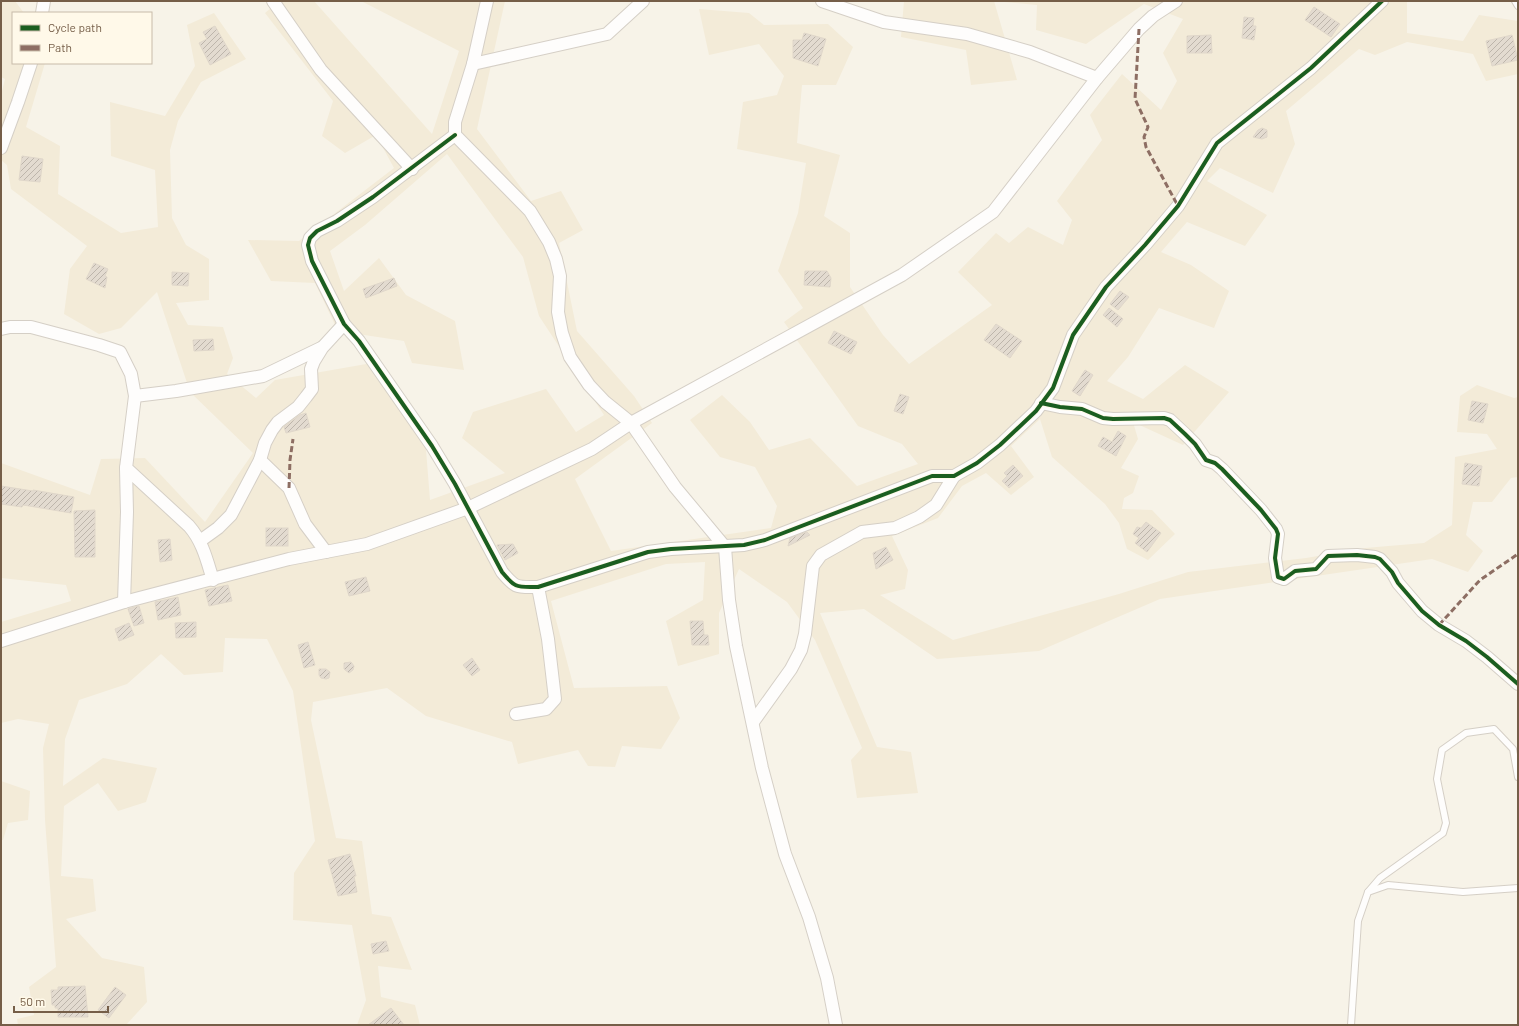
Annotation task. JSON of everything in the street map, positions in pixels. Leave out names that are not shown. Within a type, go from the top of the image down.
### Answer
[{"type":"street","points":[[42,12],[44,1]]},
{"type":"street","points":[[273,1],[321,70],[412,169]]},
{"type":"street","points":[[487,1],[473,64],[455,122],[455,135],[530,211],[541,227],[556,259],[560,276],[558,312],[562,333],[570,357],[589,385],[605,402],[631,423],[674,487],[725,547],[732,621],[762,768],[785,854],[809,917],[827,978],[836,1025]]},
{"type":"street","points":[[473,64],[607,34],[643,1]]},
{"type":"street","points":[[822,1],[884,22],[967,34],[1023,50],[1097,78]]},
{"type":"street","points":[[1,641],[124,602],[289,559],[367,544],[468,508],[592,449],[631,423],[902,275],[993,212],[1097,78],[1139,29],[1153,16],[1176,1]]},
{"type":"street","points":[[455,135],[373,197],[337,221],[326,225],[310,238],[308,245],[312,261],[344,324],[359,341],[432,446],[455,484],[502,572],[512,584],[519,587],[538,587],[648,552],[671,549],[725,547],[744,545],[765,540],[932,476],[954,476],[977,464],[1000,445],[1036,411],[1053,388],[1073,335],[1106,287],[1145,246],[1178,206],[1217,143],[1311,68],[1356,28],[1382,1]]},
{"type":"street","points":[[1,148],[31,64]]},
{"type":"street","points":[[200,541],[218,528],[231,514],[260,460],[265,443],[278,422],[298,407],[312,389],[311,368],[322,348],[344,324]]},
{"type":"street","points":[[1,330],[10,327],[31,327],[120,352],[131,374],[135,396],[126,468],[127,512],[124,602]]},
{"type":"street","points":[[135,396],[176,392],[263,376],[322,348]]},
{"type":"street","points":[[1041,403],[1060,407],[1082,409],[1103,418],[1164,418],[1170,420],[1195,444],[1206,460],[1215,463],[1222,469],[1261,510],[1276,529],[1279,539],[1275,558],[1278,577],[1284,579],[1295,571],[1316,568],[1328,556],[1376,556],[1392,572],[1398,583],[1422,611],[1439,625],[1466,641],[1518,684]]},
{"type":"street","points":[[260,460],[289,488],[305,524],[326,552]]},
{"type":"street","points":[[126,468],[189,526],[200,541],[213,580]]},
{"type":"street","points":[[753,722],[791,669],[801,650],[805,634],[814,566],[820,555],[862,532],[895,528],[919,517],[936,505],[954,476]]},
{"type":"street","points":[[516,714],[546,709],[555,699],[548,640],[538,587]]},
{"type":"lane","points":[[1515,1],[1518,6]]},
{"type":"lane","points":[[1351,1025],[1358,921],[1368,892],[1380,878],[1443,833],[1446,823],[1437,780],[1442,750],[1466,733],[1494,729],[1513,749],[1518,777]]},
{"type":"lane","points":[[1368,892],[1388,885],[1464,892],[1518,888]]},
{"type":"shaded area","points":[[1,1],[15,1],[23,12],[12,12],[12,64],[45,64],[26,127],[60,146],[58,194],[121,233],[158,227],[155,170],[111,156],[110,102],[165,116],[195,66],[187,25],[214,13],[246,59],[201,82],[178,121],[170,150],[172,218],[186,245],[209,259],[209,300],[176,303],[188,325],[223,327],[233,358],[227,374],[256,398],[275,380],[372,363],[425,437],[430,500],[505,473],[462,438],[473,412],[546,389],[576,432],[604,415],[539,316],[523,257],[447,154],[365,225],[330,251],[344,291],[379,258],[406,295],[455,321],[464,370],[412,363],[404,341],[338,331],[315,283],[271,281],[248,240],[299,241],[394,168],[376,135],[345,153],[322,136],[333,101],[265,13],[279,1],[314,1],[432,134],[459,51],[361,1],[505,1],[477,129],[531,201],[561,191],[583,230],[559,243],[577,331],[634,396],[652,423],[575,479],[611,551],[771,528],[777,506],[755,467],[720,457],[690,420],[722,395],[750,422],[769,450],[810,438],[857,486],[918,464],[902,444],[858,426],[784,322],[803,308],[778,271],[798,213],[806,163],[737,149],[743,102],[777,95],[784,76],[759,44],[709,55],[699,9],[749,13],[764,25],[828,24],[853,47],[836,85],[802,85],[797,143],[840,155],[824,216],[850,233],[850,287],[883,335],[909,364],[992,305],[958,272],[996,233],[1009,243],[1028,227],[1063,245],[1072,220],[1057,201],[1102,140],[1090,115],[1122,74],[1161,110],[1177,81],[1163,53],[1183,19],[1144,4],[1086,44],[1036,30],[1037,5],[994,1],[1407,1],[1407,33],[1463,41],[1479,15],[1518,21],[1518,74],[1486,81],[1473,54],[1407,42],[1375,55],[1359,49],[1286,111],[1295,144],[1273,193],[1220,168],[1207,181],[1267,215],[1245,246],[1187,222],[1161,252],[1191,265],[1229,291],[1214,328],[1159,308],[1128,357],[1107,381],[1143,399],[1185,365],[1229,392],[1183,445],[1133,422],[1138,439],[1121,468],[1139,476],[1133,493],[1124,498],[1122,509],[1152,510],[1175,534],[1148,560],[1127,549],[1119,523],[1105,504],[1052,457],[1040,419],[1011,446],[1034,477],[1011,495],[986,473],[962,486],[938,518],[892,536],[908,570],[905,589],[880,595],[953,640],[1119,594],[1188,572],[1306,558],[1365,548],[1424,543],[1452,525],[1455,457],[1497,449],[1487,434],[1457,432],[1460,396],[1477,385],[1514,398],[1518,397],[1518,477],[1511,478],[1492,502],[1473,502],[1466,535],[1483,551],[1468,572],[1432,559],[1160,599],[1039,651],[937,659],[864,609],[820,613],[877,747],[911,752],[918,793],[857,798],[851,760],[862,748],[815,640],[787,602],[739,569],[719,613],[719,654],[678,666],[666,621],[703,600],[705,562],[666,564],[551,601],[574,688],[667,686],[680,718],[661,749],[622,746],[615,767],[588,766],[578,750],[518,764],[512,742],[426,716],[387,688],[313,702],[311,720],[336,838],[362,841],[372,914],[391,917],[412,970],[378,966],[381,997],[415,1005],[420,1025],[357,1025],[366,1000],[352,925],[293,920],[294,873],[315,841],[293,691],[267,639],[225,638],[223,672],[184,675],[161,654],[127,684],[79,700],[65,739],[63,786],[103,758],[157,768],[146,802],[118,811],[98,783],[64,806],[61,876],[93,879],[96,911],[66,919],[102,958],[144,967],[147,1002],[126,1025],[18,1025],[17,1019],[34,1015],[29,987],[56,967],[45,820],[43,748],[49,724],[18,719],[1,723],[1,622],[71,601],[66,585],[1,578],[1,463],[90,495],[101,459],[145,458],[205,522],[253,453],[190,392],[157,292],[121,328],[99,334],[64,314],[70,269],[87,246],[11,189],[7,165],[1,160],[1,95],[5,79],[1,77]]},
{"type":"shaded area","points":[[904,1],[994,1],[1017,80],[971,85],[966,50],[901,37]]},
{"type":"shaded area","points":[[1,781],[30,791],[28,820],[8,823],[3,840],[1,840]]},
{"type":"building","points":[[1314,7],[1340,24],[1331,37],[1305,20]]},
{"type":"building","points":[[1244,17],[1254,18],[1253,26],[1256,26],[1254,40],[1242,38]]},
{"type":"building","points":[[215,26],[231,54],[210,65],[199,43],[207,39],[203,32]]},
{"type":"building","points":[[804,33],[826,39],[818,66],[793,58],[793,40],[802,40]]},
{"type":"building","points":[[1211,35],[1212,53],[1187,53],[1187,36]]},
{"type":"building","points":[[1512,35],[1518,60],[1492,66],[1486,41]]},
{"type":"building","points":[[1262,128],[1267,130],[1267,137],[1262,139],[1253,137],[1258,130]]},
{"type":"building","points":[[22,156],[43,159],[40,182],[19,180]]},
{"type":"building","points":[[94,263],[108,269],[105,276],[107,277],[105,288],[86,279]]},
{"type":"building","points":[[805,271],[827,271],[831,278],[830,287],[804,285]]},
{"type":"building","points":[[172,272],[189,273],[188,286],[172,285]]},
{"type":"building","points":[[394,278],[397,286],[366,298],[363,289]]},
{"type":"building","points":[[1120,291],[1129,297],[1118,310],[1110,304]]},
{"type":"building","points":[[1109,308],[1123,319],[1117,327],[1103,315]]},
{"type":"building","points":[[996,324],[1022,341],[1010,358],[984,340]]},
{"type":"building","points":[[834,331],[857,342],[851,354],[828,343]]},
{"type":"building","points":[[213,339],[214,350],[194,351],[193,340]]},
{"type":"building","points":[[1085,370],[1093,375],[1080,396],[1072,391]]},
{"type":"building","points":[[900,394],[909,397],[903,414],[894,411]]},
{"type":"building","points":[[1472,401],[1488,404],[1483,423],[1468,420]]},
{"type":"building","points":[[306,413],[310,427],[286,433],[284,427],[300,415]]},
{"type":"building","points":[[1118,431],[1126,436],[1116,456],[1098,446],[1103,437],[1112,442]]},
{"type":"building","points":[[1465,463],[1482,466],[1479,486],[1462,484]]},
{"type":"building","points":[[1013,465],[1023,476],[1009,488],[1002,481],[1007,476],[1004,473]]},
{"type":"building","points":[[1,486],[74,497],[71,513],[23,505],[22,507],[1,504]]},
{"type":"building","points":[[95,510],[95,557],[75,557],[74,511]]},
{"type":"building","points":[[1146,522],[1161,533],[1147,552],[1135,543],[1139,538],[1133,534],[1137,527],[1141,528]]},
{"type":"building","points":[[266,528],[288,528],[288,546],[266,546]]},
{"type":"building","points":[[807,532],[810,535],[788,546],[790,538]]},
{"type":"building","points":[[170,539],[172,560],[160,562],[158,540]]},
{"type":"building","points":[[513,544],[518,553],[505,560],[497,545]]},
{"type":"building","points":[[886,547],[893,560],[876,569],[873,553]]},
{"type":"building","points":[[366,577],[370,591],[349,596],[345,582]]},
{"type":"building","points":[[228,585],[232,601],[209,606],[205,590]]},
{"type":"building","points":[[178,597],[181,615],[158,620],[155,602]]},
{"type":"building","points":[[139,606],[144,623],[134,626],[128,609]]},
{"type":"building","points":[[690,621],[703,621],[704,635],[708,635],[709,645],[692,645]]},
{"type":"building","points":[[196,622],[196,637],[176,638],[175,623]]},
{"type":"building","points":[[129,623],[134,635],[119,641],[115,629]]},
{"type":"building","points":[[308,642],[315,665],[304,668],[298,645]]},
{"type":"building","points":[[472,658],[480,670],[472,676],[463,665]]},
{"type":"building","points":[[351,662],[354,666],[353,670],[349,673],[344,669],[344,663]]},
{"type":"building","points":[[319,669],[326,669],[330,672],[329,678],[321,678],[319,675]]},
{"type":"building","points":[[350,854],[356,876],[354,876],[357,892],[338,896],[328,860]]},
{"type":"building","points":[[386,941],[389,951],[373,954],[371,944]]},
{"type":"building","points":[[85,986],[88,1017],[58,1017],[58,1008],[55,1008],[55,1005],[52,1005],[51,990],[58,990],[58,987]]},
{"type":"building","points":[[115,987],[126,995],[109,1018],[98,1010]]},
{"type":"building","points":[[391,1008],[404,1025],[368,1025]]},
{"type":"marked path","points":[[1139,29],[1135,99],[1148,127],[1144,137],[1146,147],[1178,206]]},
{"type":"marked path","points":[[289,488],[290,460],[293,439]]},
{"type":"marked path","points":[[1439,625],[1480,580],[1518,554]]},
{"type":"cycle path","points":[[455,135],[373,197],[337,221],[317,231],[310,238],[308,245],[312,261],[344,324],[359,341],[432,446],[455,484],[502,572],[517,586],[538,587],[648,552],[671,549],[744,545],[765,540],[932,476],[954,476],[977,463],[1000,445],[1036,411],[1053,388],[1073,335],[1106,287],[1145,245],[1178,206],[1217,143],[1311,68],[1382,1]]},
{"type":"cycle path","points":[[1041,403],[1060,407],[1082,409],[1103,418],[1164,418],[1170,420],[1195,444],[1206,460],[1215,463],[1222,469],[1261,510],[1276,529],[1278,534],[1275,558],[1278,577],[1284,579],[1295,571],[1316,569],[1328,556],[1357,555],[1380,559],[1422,611],[1439,625],[1466,641],[1518,684]]}]
